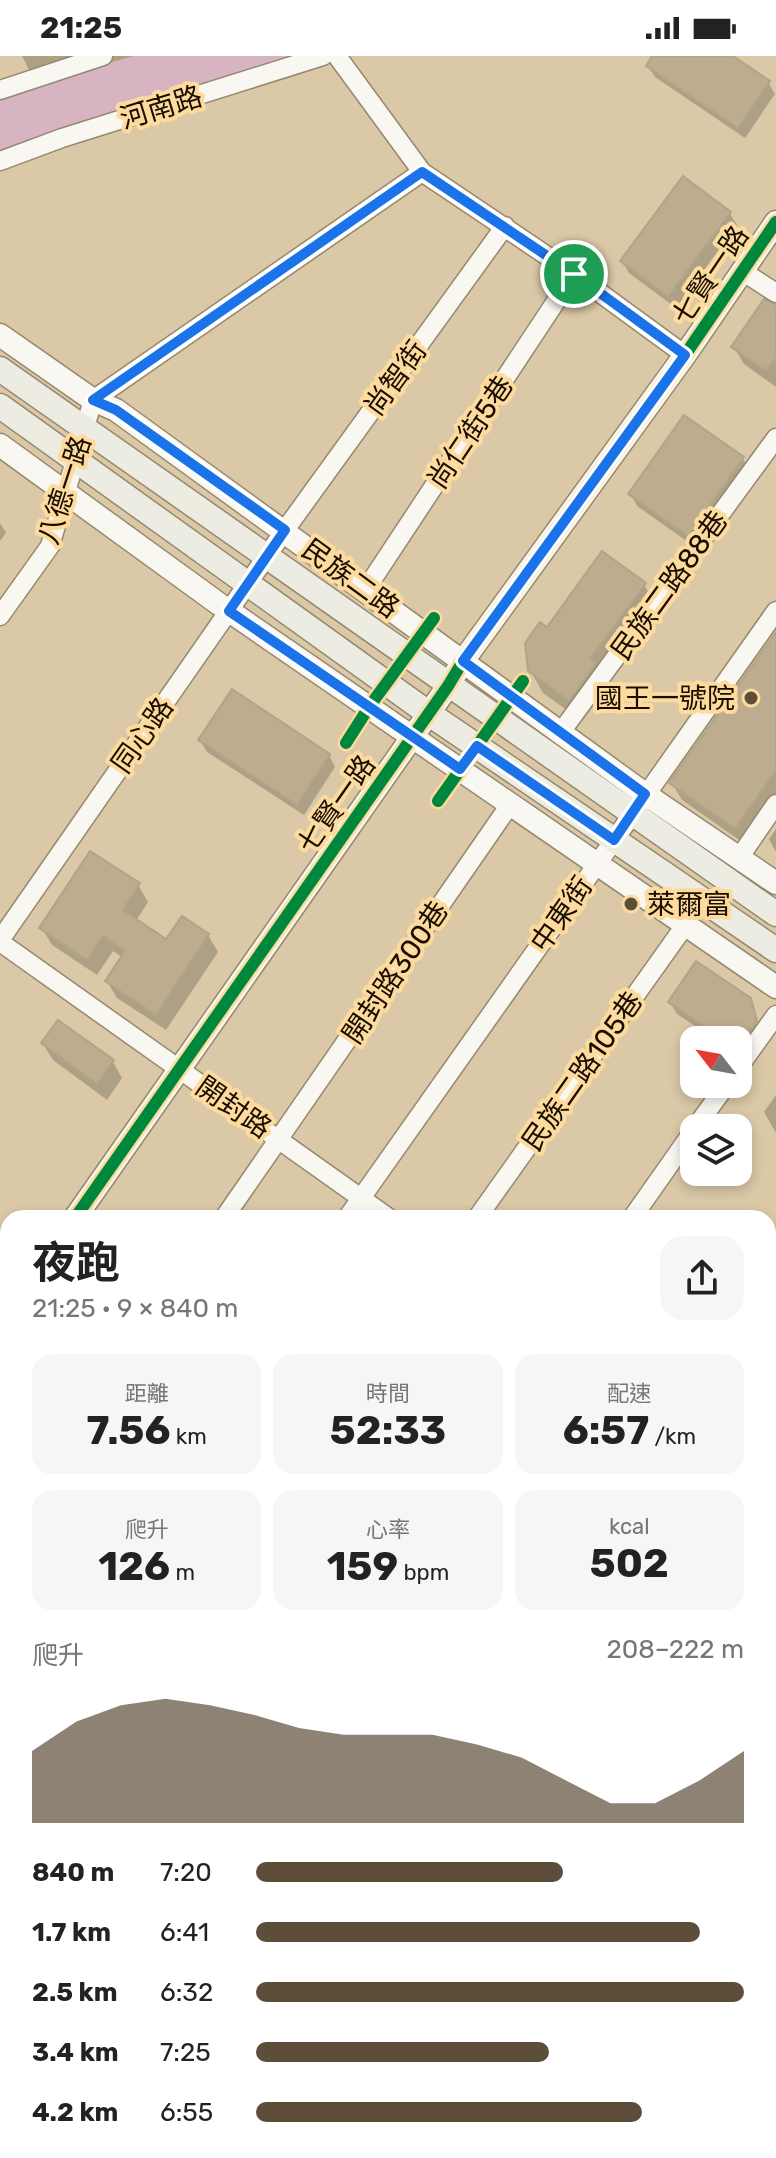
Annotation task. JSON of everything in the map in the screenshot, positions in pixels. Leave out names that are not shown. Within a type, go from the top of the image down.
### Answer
[{"type":"main road","name":"民族二路","points":[[0,369],[448,686],[638,804],[776,914]]},
{"type":"main road","points":[[0,406],[428,713],[776,950]]},
{"type":"street","points":[[0,90],[103,56]]},
{"type":"street","name":"河南路","points":[[0,161],[62,138],[323,56]]},
{"type":"street","points":[[337,56],[422,172],[574,274],[685,355]]},
{"type":"street","points":[[93,400],[422,172]]},
{"type":"street","name":"七賢一路","points":[[81,1210],[463,661],[685,355],[776,222]]},
{"type":"street","name":"尚智街","points":[[285,530],[505,226]]},
{"type":"street","points":[[742,271],[776,293]]},
{"type":"street","name":"尚仁街5巷","points":[[366,589],[574,274]]},
{"type":"street","name":"民族二路","points":[[0,335],[93,400],[116,410],[561,732],[638,804],[739,858],[776,883]]},
{"type":"street","name":"八德一路","points":[[0,616],[50,546],[93,400]]},
{"type":"street","name":"民族二路88巷","points":[[561,732],[776,438]]},
{"type":"street","points":[[0,445],[229,611],[776,987]]},
{"type":"street","name":"同心路","points":[[0,941],[285,530]]},
{"type":"street","name":"中東街","points":[[353,1210],[776,611]]},
{"type":"street","name":"開封路300巷","points":[[230,1210],[511,803]]},
{"type":"street","points":[[739,858],[776,804]]},
{"type":"street","name":"民族二路105巷","points":[[483,1210],[686,924]]},
{"type":"street","name":"開封路","points":[[0,941],[378,1210]]},
{"type":"street","points":[[752,1048],[776,1015]]},
{"type":"street","points":[[638,1210],[680,1150]]},
{"type":"shaded area","points":[[132,56],[286,56],[0,153],[0,99]]},
{"type":"building","points":[[652,56],[733,56],[770,81],[738,128],[646,66]]},
{"type":"building","points":[[683,176],[731,212],[668,297],[620,261]]},
{"type":"building","points":[[764,299],[776,305],[776,357],[766,371],[731,347]]},
{"type":"building","points":[[684,415],[744,457],[688,536],[628,494]]},
{"type":"building","points":[[602,551],[646,583],[590,659],[596,663],[569,701],[528,671],[525,643],[540,622],[547,627]]},
{"type":"building","name":"國王一號院","points":[[776,632],[776,770],[735,829],[669,783]]},
{"type":"building","points":[[232,689],[330,754],[297,805],[198,740]]},
{"type":"building","points":[[90,851],[140,883],[123,910],[166,939],[182,916],[209,934],[156,1015],[105,981],[125,951],[103,936],[87,960],[39,928]]},
{"type":"building","points":[[696,961],[751,998],[757,1021],[752,1028],[703,1026],[668,1002]]},
{"type":"building","points":[[58,1020],[114,1060],[97,1084],[41,1043]]},
{"type":"cycle path","points":[[81,1210],[463,661],[685,355],[776,222]]},
{"type":"cycle path","points":[[346,743],[434,618]]},
{"type":"cycle path","points":[[438,801],[523,681]]},
{"type":"place","name":"國王一號院","points":[[751,698]]},
{"type":"place","name":"萊爾富","points":[[631,904]]},
{"type":"route","points":[[422,172],[574,274],[685,355],[463,661],[645,794],[614,840],[477,746],[460,769],[229,611],[285,530],[116,410],[93,400],[422,172]]}]
